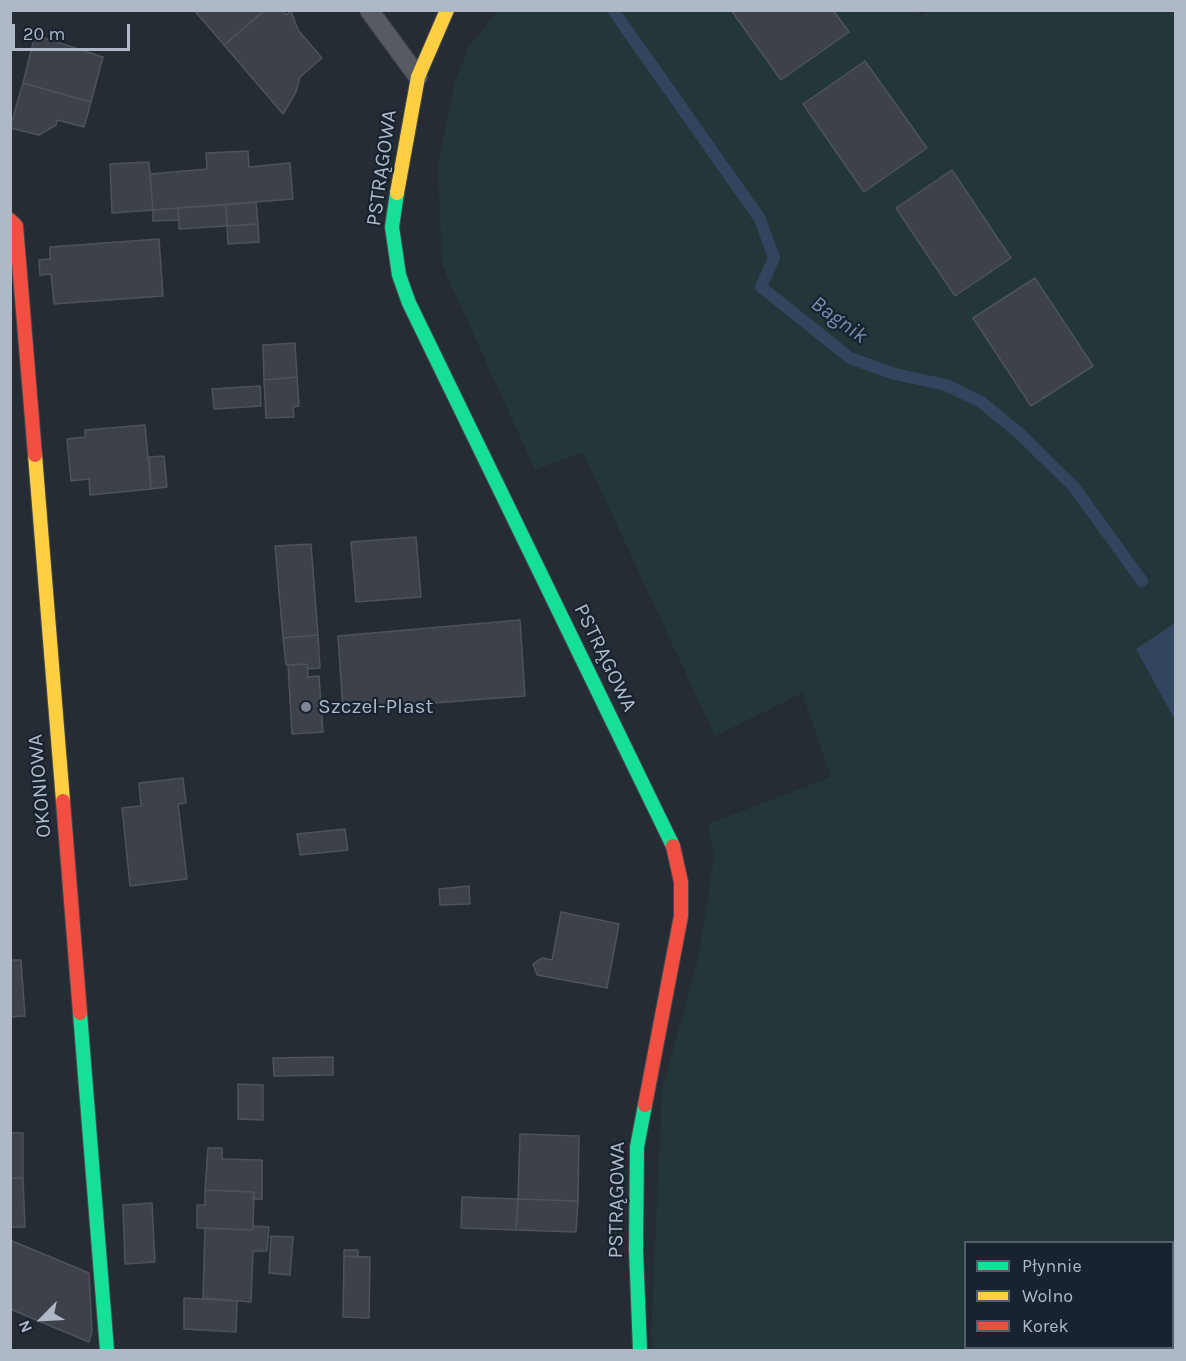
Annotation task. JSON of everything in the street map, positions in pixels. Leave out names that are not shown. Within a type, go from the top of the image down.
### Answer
[{"type":"street","name":"PSTRĄGOWA","points":[[447,10],[418,77],[399,174],[392,227],[399,275],[415,314],[672,843],[681,882],[681,916],[637,1148],[636,1249],[640,1350]]},
{"type":"street","name":"OKONIOWA","points":[[10,220],[16,226],[107,1350]]},
{"type":"lane","points":[[369,10],[418,77]]},
{"type":"green space","points":[[916,10],[921,16],[931,10],[1175,11],[1175,1350],[653,1350],[651,1335],[662,1091],[698,959],[714,858],[708,824],[831,777],[802,693],[715,736],[583,452],[535,470],[442,265],[438,164],[455,82],[469,47],[497,11]]},
{"type":"water","points":[[1175,623],[1175,720],[1136,649]]},
{"type":"building","points":[[194,10],[265,10],[224,45]]},
{"type":"building","points":[[265,10],[281,10],[286,15],[291,11],[298,30],[322,58],[300,77],[296,92],[283,114],[224,45]]},
{"type":"building","points":[[731,10],[833,10],[849,32],[781,80]]},
{"type":"building","points":[[35,35],[103,57],[91,102],[23,83]]},
{"type":"building","points":[[865,61],[927,148],[864,192],[803,104]]},
{"type":"building","points":[[23,83],[91,102],[84,127],[57,120],[56,125],[39,135],[10,128]]},
{"type":"building","points":[[248,151],[249,167],[290,163],[293,199],[153,210],[150,174],[207,169],[206,153]]},
{"type":"building","points":[[149,162],[153,210],[112,213],[110,164]]},
{"type":"building","points":[[952,170],[1011,258],[955,296],[896,208]]},
{"type":"building","points":[[256,202],[258,224],[227,226],[226,205]]},
{"type":"building","points":[[226,205],[227,226],[179,229],[178,208]]},
{"type":"building","points":[[178,208],[179,220],[153,221],[153,210]]},
{"type":"building","points":[[258,224],[259,242],[228,244],[227,226]]},
{"type":"building","points":[[159,239],[163,296],[54,304],[51,274],[40,275],[39,260],[50,259],[50,247]]},
{"type":"building","points":[[1035,278],[1093,366],[1031,406],[973,318]]},
{"type":"building","points":[[295,343],[297,377],[264,380],[263,345]]},
{"type":"building","points":[[297,377],[299,406],[293,407],[294,417],[266,418],[264,380]]},
{"type":"building","points":[[260,386],[261,406],[214,409],[212,389]]},
{"type":"building","points":[[145,425],[151,489],[90,495],[89,479],[71,481],[67,439],[85,437],[85,430]]},
{"type":"building","points":[[164,456],[167,487],[151,489],[149,457]]},
{"type":"building","points":[[416,537],[421,597],[356,602],[351,542]]},
{"type":"building","points":[[311,544],[318,635],[283,638],[275,546]]},
{"type":"building","points":[[520,620],[525,696],[343,710],[338,636]]},
{"type":"building","points":[[318,635],[320,668],[308,669],[307,664],[286,665],[283,638]]},
{"type":"building","points":[[307,664],[308,677],[319,676],[323,732],[292,734],[288,665]]},
{"type":"building","points":[[183,778],[186,803],[178,804],[187,879],[130,886],[122,808],[141,806],[139,783]]},
{"type":"building","points":[[345,829],[348,850],[300,855],[297,834]]},
{"type":"building","points":[[469,886],[470,904],[440,905],[439,889]]},
{"type":"building","points":[[561,912],[619,924],[607,988],[537,975],[533,964],[542,958],[552,960]]},
{"type":"building","points":[[10,960],[21,960],[25,1016],[10,1017]]},
{"type":"building","points":[[333,1057],[333,1075],[274,1076],[273,1058]]},
{"type":"building","points":[[238,1084],[263,1085],[263,1120],[238,1119]]},
{"type":"building","points":[[10,1133],[23,1133],[23,1178],[10,1178]]},
{"type":"building","points":[[520,1134],[579,1136],[578,1201],[518,1199]]},
{"type":"building","points":[[208,1148],[222,1148],[222,1159],[262,1160],[262,1199],[253,1199],[254,1192],[205,1190]]},
{"type":"building","points":[[10,1178],[23,1178],[25,1227],[10,1227]]},
{"type":"building","points":[[205,1190],[254,1192],[253,1230],[197,1228],[197,1205],[205,1205]]},
{"type":"building","points":[[462,1197],[518,1199],[516,1230],[461,1228]]},
{"type":"building","points":[[518,1199],[578,1201],[576,1232],[516,1230]]},
{"type":"building","points":[[152,1203],[155,1262],[125,1264],[123,1205]]},
{"type":"building","points":[[253,1226],[269,1227],[267,1251],[253,1251],[251,1302],[203,1298],[205,1228],[253,1230]]},
{"type":"building","points":[[271,1236],[293,1237],[290,1275],[269,1273]]},
{"type":"building","points":[[10,1240],[89,1273],[92,1332],[89,1342],[10,1309]]},
{"type":"building","points":[[344,1250],[358,1250],[358,1257],[344,1256]]},
{"type":"building","points":[[344,1256],[370,1257],[369,1318],[343,1317]]},
{"type":"building","points":[[184,1298],[237,1301],[236,1332],[184,1329]]},
{"type":"waterway","name":"Bagnik","points":[[613,10],[760,219],[774,258],[761,287],[850,358],[895,374],[946,385],[981,402],[1019,433],[1074,487],[1142,581]]},
{"type":"traffic: fast","points":[[397,193],[392,227],[399,275],[409,303],[673,846]]},
{"type":"traffic: fast","points":[[80,1013],[107,1350]]},
{"type":"traffic: fast","points":[[640,1350],[636,1249],[637,1147],[645,1105]]},
{"type":"traffic: slow","points":[[397,193],[418,77],[447,10]]},
{"type":"traffic: slow","points":[[35,455],[63,801]]},
{"type":"traffic: jam","points":[[10,220],[16,226],[35,455]]},
{"type":"traffic: jam","points":[[63,801],[80,1013]]},
{"type":"traffic: jam","points":[[645,1105],[681,916],[681,882],[673,846]]},
{"type":"place","name":"Szczel-Plast","points":[[306,707]]}]
